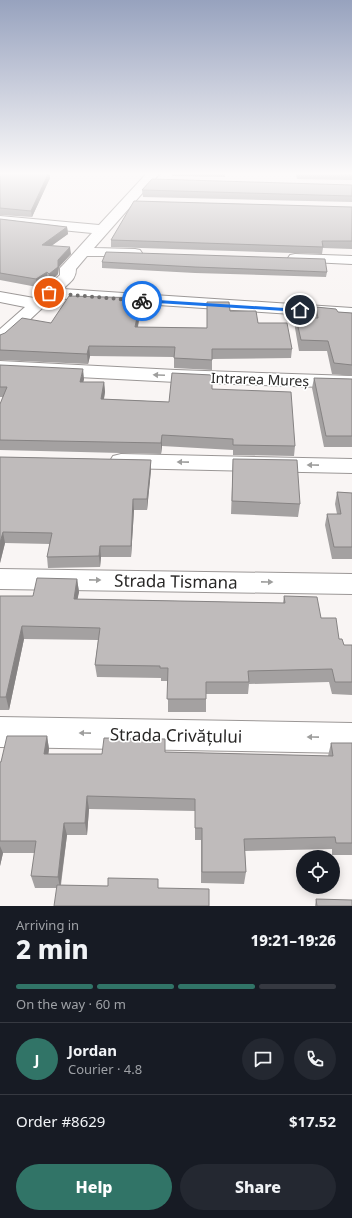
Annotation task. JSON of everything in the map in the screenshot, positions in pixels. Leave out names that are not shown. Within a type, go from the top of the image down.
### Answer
[{"type":"street","points":[[0,338],[68,276],[68,268],[117,214]]},
{"type":"street","points":[[0,220],[104,230]]},
{"type":"street","points":[[0,231],[17,222]]},
{"type":"street","points":[[84,252],[146,254]]},
{"type":"street","points":[[281,258],[352,260]]},
{"type":"street","points":[[0,298],[352,313]]},
{"type":"street","name":"Intrarea Mureș","points":[[0,367],[176,376],[352,382]]},
{"type":"street","points":[[102,461],[352,466]]},
{"type":"street","name":"Strada Tismana","points":[[0,578],[352,584]]},
{"type":"street","name":"Strada Crivățului","points":[[0,732],[352,738]]},
{"type":"building","points":[[126,214],[352,214],[352,241],[322,241],[323,247],[111,240]]},
{"type":"building","points":[[0,219],[67,227],[42,245],[70,247],[58,260],[58,267],[49,274],[47,272],[36,279],[0,273]]},
{"type":"building","points":[[106,252],[325,259],[327,272],[102,262]]},
{"type":"building","points":[[69,296],[141,298],[135,327],[207,328],[207,302],[229,302],[230,311],[256,311],[258,323],[287,323],[292,349],[212,349],[212,360],[174,358],[175,347],[89,346],[87,354],[0,350],[0,335],[5,333],[22,318],[51,323]]},
{"type":"building","points":[[316,307],[336,309],[338,312],[352,313],[352,365],[334,363],[328,341],[301,340],[296,318],[318,318]]},
{"type":"building","points":[[0,365],[83,369],[80,382],[104,382],[101,399],[169,402],[172,373],[212,375],[212,389],[291,392],[295,446],[233,445],[233,439],[162,435],[161,443],[0,440],[0,404],[7,387],[0,387]]},
{"type":"building","points":[[314,378],[352,379],[352,436],[326,436]]},
{"type":"building","points":[[0,457],[151,460],[147,499],[133,499],[131,546],[100,546],[99,556],[47,557],[52,533],[3,532],[0,543]]},
{"type":"building","points":[[233,459],[297,460],[300,504],[232,501]]},
{"type":"building","points":[[337,492],[352,493],[352,547],[334,547],[327,514],[341,514]]},
{"type":"building","points":[[37,578],[77,579],[74,599],[285,603],[284,596],[317,597],[321,618],[336,618],[339,639],[342,639],[344,645],[352,645],[352,682],[335,682],[332,669],[248,671],[249,682],[206,682],[206,699],[167,699],[168,668],[160,668],[160,666],[95,665],[100,628],[22,626],[6,697],[0,697],[0,596],[33,596]]},
{"type":"building","points":[[7,736],[47,736],[44,754],[102,754],[104,738],[165,739],[165,752],[333,756],[331,743],[352,743],[352,843],[336,843],[335,837],[244,839],[246,872],[202,872],[202,828],[195,828],[195,799],[87,796],[85,823],[64,823],[58,877],[31,876],[36,841],[0,841],[0,762]]},
{"type":"building","points":[[108,878],[158,879],[158,888],[209,889],[209,906],[54,906],[57,885],[108,886]]},
{"type":"building","points":[[316,899],[352,900],[352,906],[317,906]]},
{"type":"way so far","points":[[49,293],[142,301]]},
{"type":"route","points":[[142,301],[300,310]]}]
